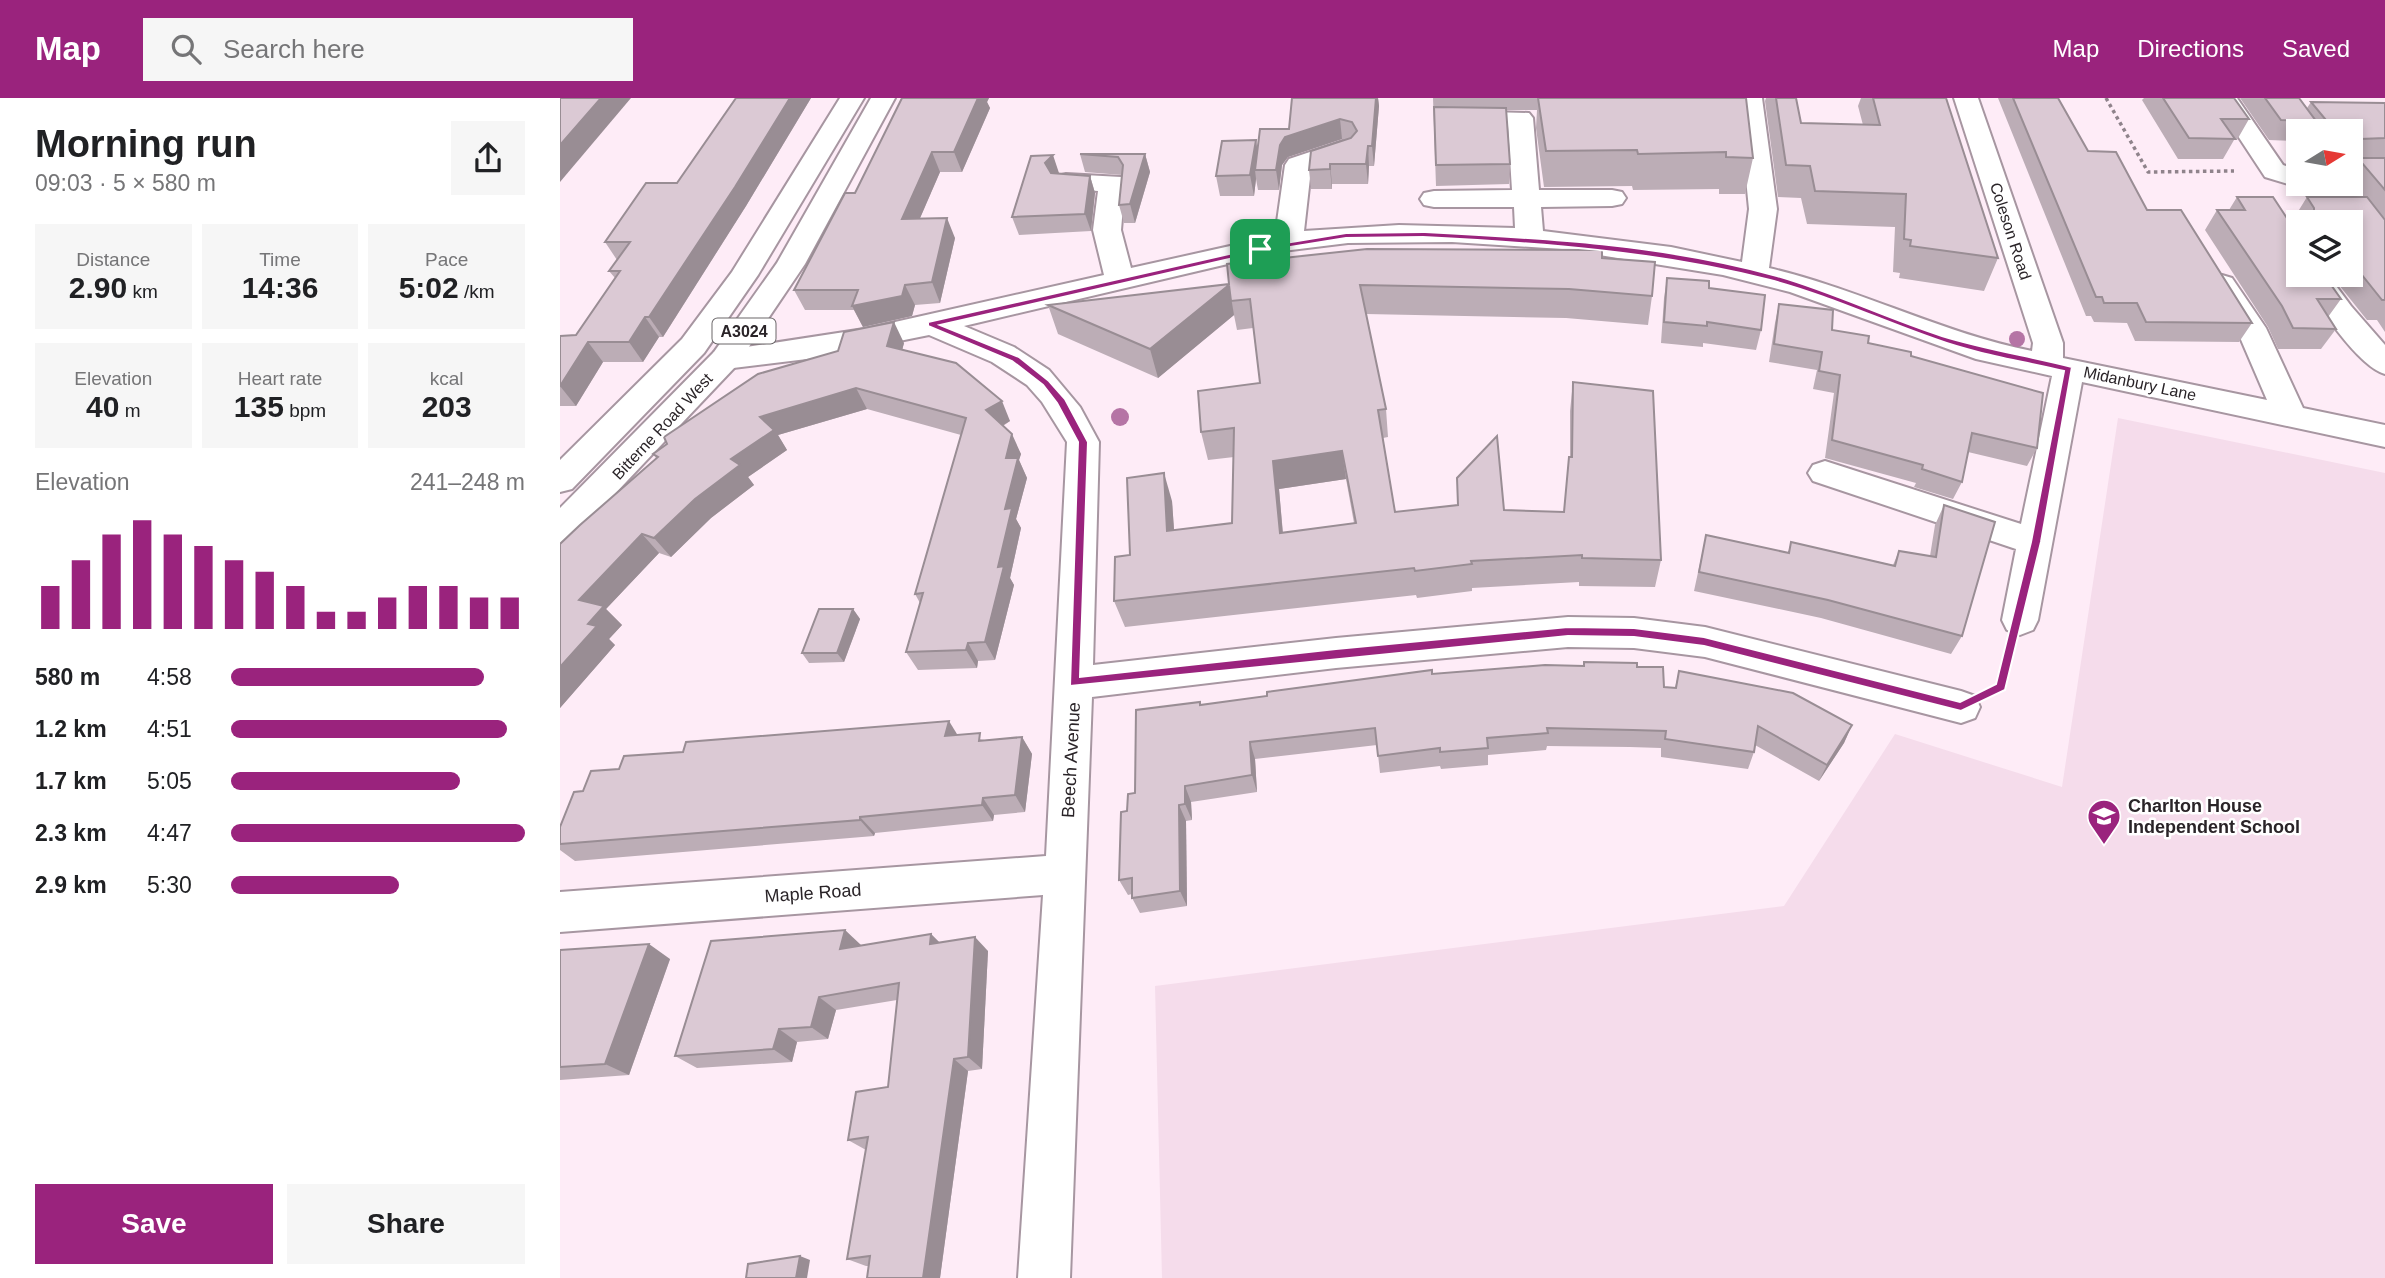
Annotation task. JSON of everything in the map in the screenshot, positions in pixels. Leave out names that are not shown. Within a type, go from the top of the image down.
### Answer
[{"type":"street","name":"Bitterne Road West","points":[[560,480],[693,346],[744,275],[852,98]]},
{"type":"street","name":"Bitterne Road West","points":[[560,530],[725,359],[791,264],[883,98]]},
{"type":"street","points":[[1750,98],[1761,205],[1761,251],[1753,274]]},
{"type":"street","name":"Coleson Road","points":[[1966,98],[2058,367],[2036,542],[2020,620]]},
{"type":"street","points":[[2225,98],[2286,175],[2273,201]]},
{"type":"street","points":[[1520,118],[1530,240]]},
{"type":"street","points":[[1437,120],[1546,118]]},
{"type":"street","points":[[1288,244],[1298,164],[1343,149]]},
{"type":"street","points":[[1066,182],[1112,183],[1107,230],[1119,280]]},
{"type":"street","points":[[1434,199],[1612,198]]},
{"type":"street","name":"Midanbury Lane","points":[[725,359],[825,347],[1119,280],[1288,244],[1346,235],[1530,240],[1674,256],[1753,274],[1843,300],[1940,338],[2058,367],[2385,436]]},
{"type":"street","points":[[2206,259],[2251,328],[2290,415]]},
{"type":"street","points":[[2322,287],[2340,313],[2385,364]]},
{"type":"street","name":"Beech Avenue","points":[[931,324],[1016,359],[1046,383],[1061,402],[1083,442],[1066,874],[1044,1278]]},
{"type":"street","points":[[1825,473],[2036,542]]},
{"type":"street","points":[[1074,683],[1336,653],[1568,632],[1634,633],[1704,642],[1961,707]]},
{"type":"street","name":"Maple Road","points":[[560,912],[1066,874]]},
{"type":"path","points":[[2106,98],[2148,172],[2286,175]]},
{"type":"path","points":[[1961,707],[2001,687],[2020,620]]},
{"type":"shaded area","name":"Charlton House Independent School","points":[[2118,418],[2385,473],[2385,1278],[1162,1278],[1155,986],[1784,906],[1895,734],[2062,787]]},
{"type":"building","points":[[560,98],[601,98],[560,145]]},
{"type":"building","points":[[736,98],[790,98],[649,317],[645,317],[629,342],[588,342],[560,386],[560,336],[576,335],[620,271],[609,271],[630,242],[605,242],[646,183],[677,183]]},
{"type":"building","points":[[902,98],[978,98],[954,152],[932,152],[902,219],[947,218],[932,282],[905,285],[902,296],[852,306],[858,290],[794,290],[845,193],[855,193]]},
{"type":"building","points":[[1292,98],[1376,98],[1372,146],[1368,146],[1366,164],[1330,164],[1330,169],[1309,170],[1311,151],[1351,138],[1357,131],[1352,122],[1340,119],[1285,137],[1280,145],[1276,170],[1255,170],[1260,129],[1289,129]]},
{"type":"building","points":[[1538,98],[1746,98],[1753,158],[1726,157],[1726,152],[1638,154],[1637,150],[1546,151]]},
{"type":"building","points":[[1776,98],[1796,98],[1801,123],[1880,125],[1873,98],[1946,98],[1998,258],[1910,246],[1911,240],[1904,239],[1906,194],[1815,191],[1810,166],[1786,165]]},
{"type":"building","points":[[2013,98],[2058,98],[2088,151],[2116,152],[2147,210],[2181,210],[2252,323],[2146,322],[2137,303],[2104,303],[2102,297],[2096,297]]},
{"type":"building","points":[[2163,98],[2234,98],[2249,119],[2221,119],[2235,139],[2189,138]]},
{"type":"building","points":[[2265,98],[2299,98],[2315,119],[2286,119],[2281,120]]},
{"type":"building","points":[[2311,102],[2385,103],[2385,138],[2363,139],[2363,119],[2325,119]]},
{"type":"building","points":[[1434,107],[1506,108],[1510,164],[1436,165]]},
{"type":"building","points":[[1256,140],[1250,175],[1216,176],[1222,141]]},
{"type":"building","points":[[1080,154],[1145,154],[1130,204],[1119,205],[1123,165],[1118,157]]},
{"type":"building","points":[[1053,155],[1045,163],[1051,173],[1090,176],[1085,214],[1012,217],[1031,156]]},
{"type":"building","points":[[2363,158],[2385,158],[2385,190],[2363,164]]},
{"type":"building","points":[[2237,197],[2273,197],[2286,217],[2286,287],[2332,287],[2341,299],[2317,299],[2336,329],[2293,328],[2282,306],[2217,210],[2245,210]]},
{"type":"building","points":[[2307,197],[2367,197],[2385,220],[2385,300],[2382,300],[2363,276],[2363,210],[2314,208]]},
{"type":"building","points":[[1367,249],[1602,250],[1602,258],[1655,262],[1652,296],[1569,289],[1360,285],[1386,409],[1378,410],[1395,512],[1458,505],[1457,478],[1497,436],[1504,510],[1564,512],[1569,457],[1572,457],[1573,382],[1653,391],[1661,560],[1582,558],[1582,555],[1471,561],[1472,564],[1415,571],[1414,568],[1114,601],[1115,557],[1130,555],[1127,478],[1164,473],[1167,531],[1232,523],[1234,428],[1201,432],[1198,391],[1260,383],[1250,299],[1231,301],[1229,285],[1150,349],[1048,305],[1229,284],[1227,264]],"holes":[[[1342,451],[1356,523],[1280,533],[1273,461]]]},
{"type":"building","points":[[1667,278],[1709,281],[1709,288],[1765,295],[1761,330],[1707,322],[1707,326],[1664,322]]},
{"type":"building","points":[[1779,304],[1833,310],[1832,330],[1869,336],[1868,343],[1911,352],[1911,356],[2043,393],[2037,448],[1972,433],[1962,482],[1922,469],[1923,465],[1832,440],[1840,375],[1819,371],[1822,352],[1774,344]]},
{"type":"building","points":[[894,322],[887,346],[956,363],[1002,401],[986,410],[1012,434],[1006,458],[1018,458],[1005,509],[1012,508],[998,567],[1004,566],[985,642],[968,643],[966,650],[906,652],[923,593],[915,594],[966,418],[856,388],[760,417],[774,430],[731,459],[740,465],[695,499],[654,538],[642,534],[579,600],[604,606],[588,624],[597,626],[560,667],[560,544],[658,457],[653,454],[667,444],[664,437],[758,374],[838,351],[844,332]]},
{"type":"building","points":[[1944,505],[1995,522],[1962,636],[1828,600],[1699,572],[1706,535],[1789,553],[1791,542],[1895,566],[1899,551],[1936,557]]},
{"type":"building","points":[[819,609],[853,609],[837,653],[802,653]]},
{"type":"building","points":[[1584,662],[1637,663],[1637,667],[1663,667],[1664,687],[1676,688],[1679,671],[1793,693],[1852,725],[1827,765],[1758,726],[1754,752],[1665,739],[1666,731],[1547,728],[1548,733],[1487,738],[1488,748],[1440,752],[1440,748],[1378,756],[1375,728],[1250,742],[1252,775],[1185,786],[1185,804],[1179,805],[1180,891],[1132,898],[1132,878],[1119,880],[1121,812],[1127,811],[1128,794],[1135,793],[1136,710],[1267,696],[1267,692],[1432,670],[1432,674],[1545,665],[1584,666]]},
{"type":"building","points":[[949,721],[945,736],[980,733],[979,741],[1022,737],[1015,795],[983,798],[982,805],[860,817],[860,820],[560,844],[560,827],[574,792],[583,791],[591,771],[619,769],[624,756],[683,752],[686,742]]},
{"type":"building","points":[[845,930],[840,949],[931,934],[930,944],[975,937],[968,1057],[954,1059],[923,1278],[867,1278],[870,1256],[847,1259],[868,1137],[848,1140],[856,1092],[888,1087],[899,983],[819,997],[811,1027],[779,1029],[773,1049],[675,1056],[711,941]]},
{"type":"building","points":[[649,944],[605,1064],[560,1067],[560,950]]},
{"type":"building","points":[[800,1256],[796,1278],[746,1278],[748,1264]]},
{"type":"place","name":"Charlton House Independent School","points":[[2104,846]]},
{"type":"route","points":[[1423,234],[1605,246],[1674,256],[1774,278],[1843,300],[1940,338],[1987,352],[2069,369],[2020,620],[2001,687],[1961,707],[1704,642],[1634,633],[1568,632],[1336,653],[1074,683],[1083,442],[1061,402],[1046,383],[1016,359],[931,324],[1260,249],[1346,235],[1423,234]]}]
